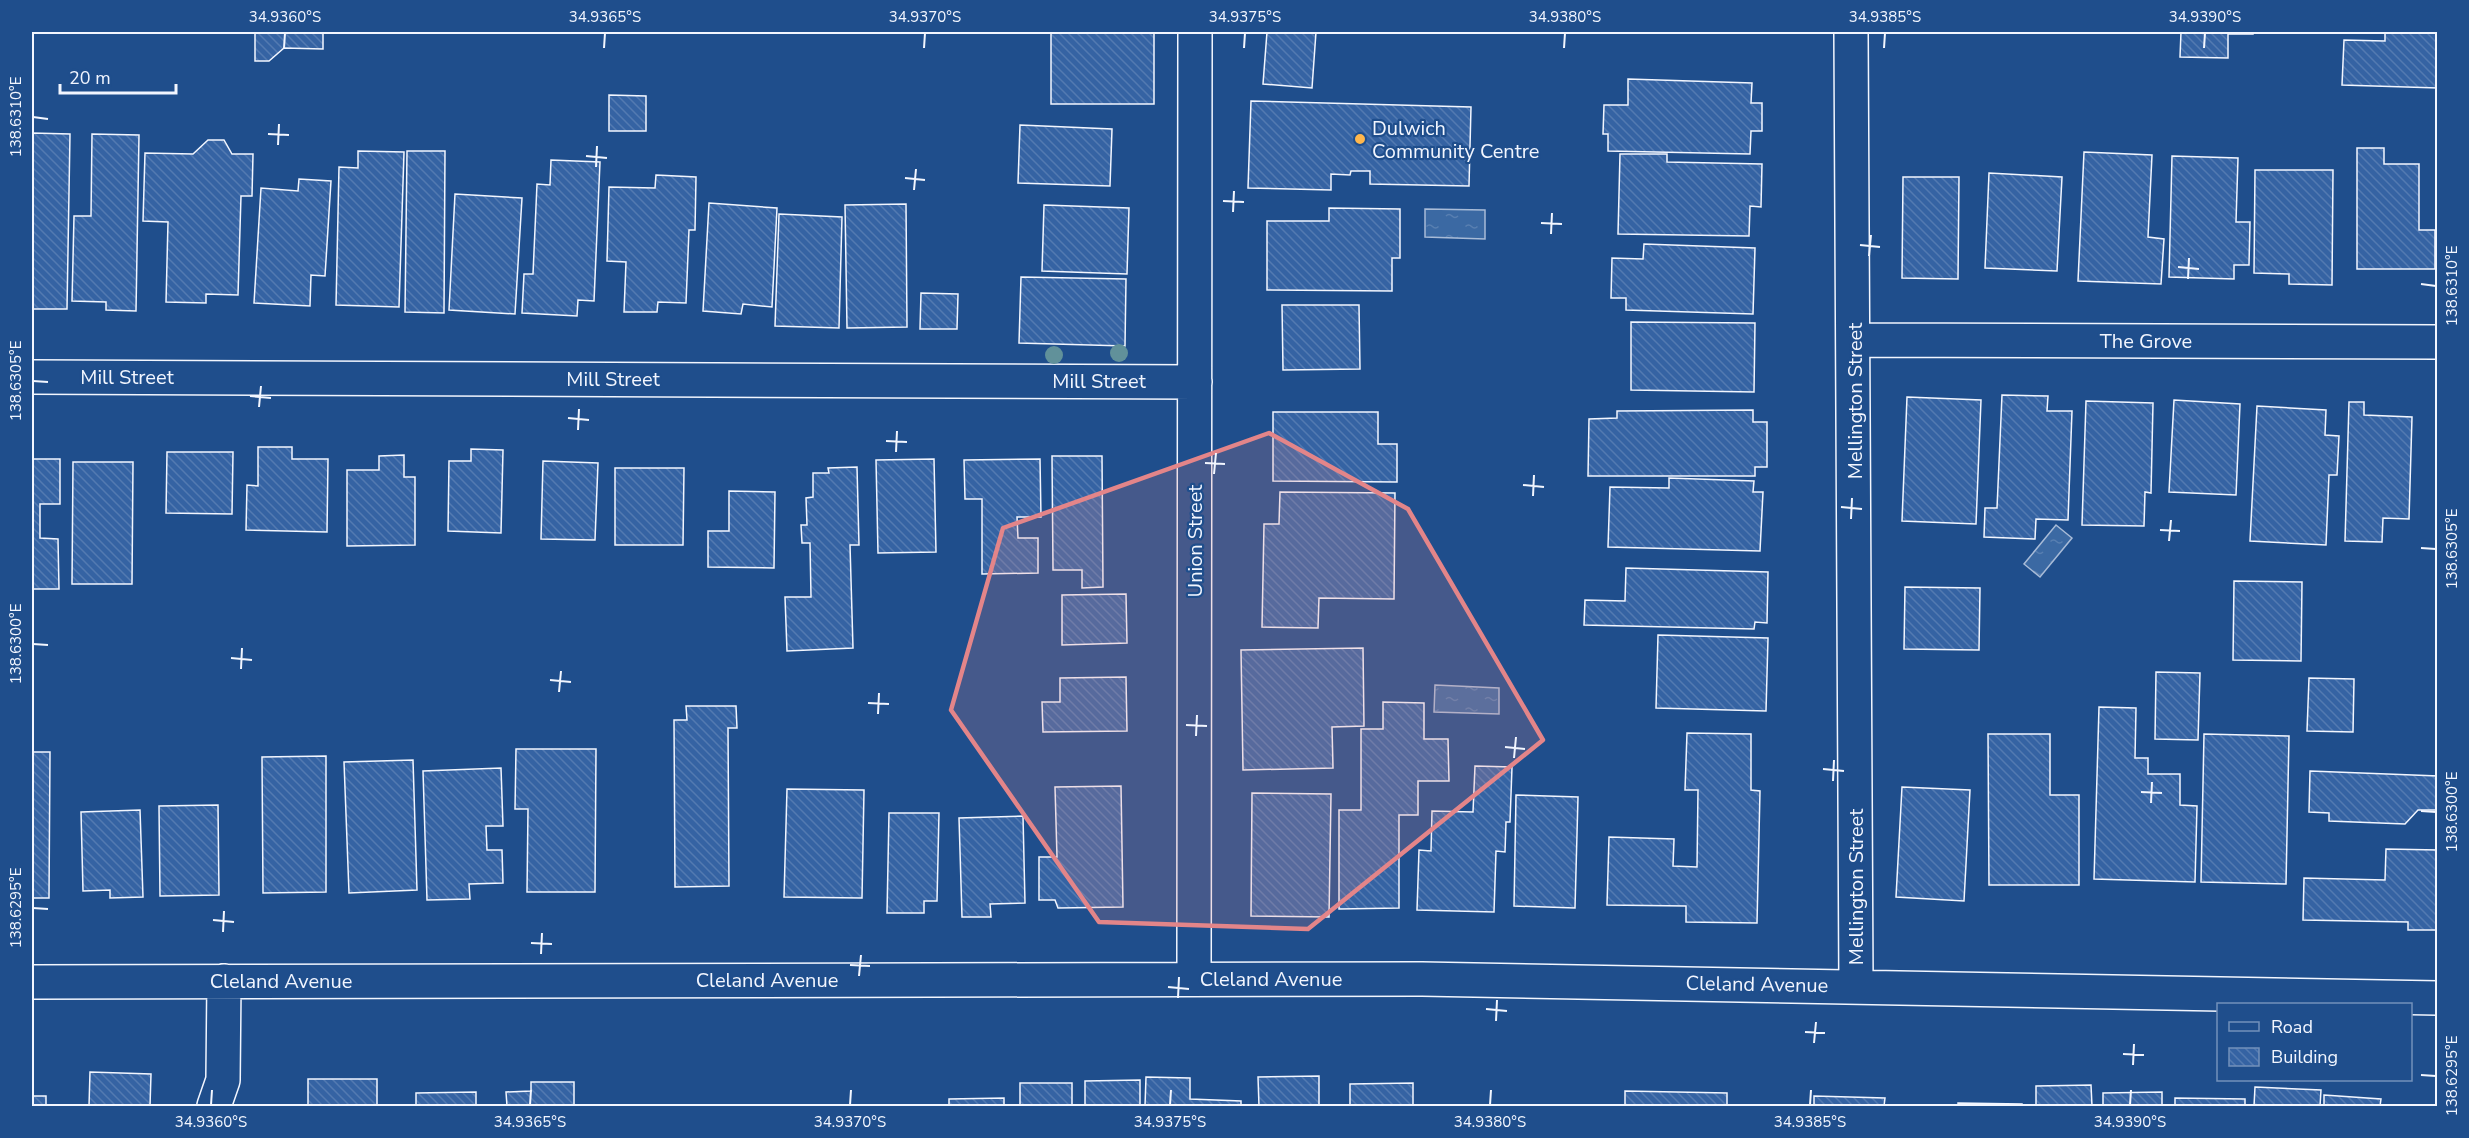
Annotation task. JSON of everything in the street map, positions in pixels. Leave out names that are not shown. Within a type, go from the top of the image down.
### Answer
[{"type":"street","name":"Union Street","points":[[1194,979],[1195,32]]},
{"type":"street","name":"Mellington Street","points":[[1851,32],[1856,986]]},
{"type":"street","name":"The Grove","points":[[1854,340],[2438,342]]},
{"type":"street","name":"Mill Street","points":[[32,377],[1195,382]]},
{"type":"street","name":"Cleland Avenue","points":[[32,982],[1422,979],[2438,998]]},
{"type":"street","points":[[213,1107],[223,1080],[224,981]]},
{"type":"highlighted area","points":[[1269,433],[1408,509],[1543,740],[1308,929],[1099,922],[951,710],[1003,528]]},
{"type":"water","points":[[1425,209],[1485,210],[1485,239],[1425,237]]},
{"type":"water","points":[[2056,525],[2072,538],[2040,577],[2024,564]]},
{"type":"water","points":[[1435,685],[1499,688],[1499,714],[1434,712]]},
{"type":"building","points":[[255,32],[323,32],[323,49],[284,48],[269,61],[255,61]]},
{"type":"building","points":[[1051,32],[1154,32],[1154,104],[1051,104]]},
{"type":"building","points":[[1267,32],[1316,32],[1312,88],[1263,84]]},
{"type":"building","points":[[2181,32],[2253,32],[2253,34],[2228,34],[2228,58],[2180,57]]},
{"type":"building","points":[[2385,32],[2438,32],[2438,88],[2342,85],[2344,40],[2385,41]]},
{"type":"building","points":[[1628,79],[1752,83],[1751,103],[1762,103],[1762,131],[1751,131],[1750,154],[1608,151],[1608,134],[1603,134],[1604,105],[1628,105]]},
{"type":"building","points":[[609,95],[646,96],[646,131],[609,131]]},
{"type":"building","name":"Dulwich Community Centre","points":[[1251,101],[1471,107],[1469,186],[1370,184],[1370,171],[1351,171],[1350,175],[1331,174],[1331,190],[1248,188]]},
{"type":"building","points":[[1020,125],[1112,129],[1110,186],[1018,183]]},
{"type":"building","points":[[32,133],[70,134],[67,309],[32,309]]},
{"type":"building","points":[[92,134],[139,135],[136,311],[106,310],[106,302],[72,301],[74,216],[91,216]]},
{"type":"building","points":[[208,140],[224,140],[232,154],[253,154],[252,196],[241,196],[238,295],[206,294],[206,303],[166,302],[168,222],[143,221],[145,153],[193,154]]},
{"type":"building","points":[[2357,148],[2384,148],[2384,164],[2419,164],[2419,230],[2435,230],[2435,269],[2357,269]]},
{"type":"building","points":[[358,151],[404,152],[399,307],[336,305],[339,167],[358,168]]},
{"type":"building","points":[[407,151],[445,151],[444,313],[405,312]]},
{"type":"building","points":[[2084,152],[2152,155],[2148,237],[2164,239],[2161,284],[2078,281]]},
{"type":"building","points":[[1620,154],[1667,154],[1667,162],[1762,164],[1761,207],[1750,206],[1749,236],[1618,234]]},
{"type":"building","points":[[2172,156],[2238,158],[2236,222],[2250,222],[2249,265],[2234,265],[2234,279],[2169,277]]},
{"type":"building","points":[[551,160],[600,162],[594,301],[578,300],[577,316],[522,313],[524,274],[533,274],[537,184],[550,185]]},
{"type":"building","points":[[2255,170],[2333,170],[2332,285],[2289,284],[2289,274],[2254,273]]},
{"type":"building","points":[[1989,173],[2062,177],[2057,271],[1985,268]]},
{"type":"building","points":[[656,175],[696,177],[695,230],[689,230],[686,303],[658,302],[657,312],[624,312],[626,262],[607,261],[609,187],[655,188]]},
{"type":"building","points":[[1903,177],[1959,177],[1958,279],[1902,278]]},
{"type":"building","points":[[299,179],[331,181],[325,276],[311,275],[310,306],[254,303],[261,188],[298,191]]},
{"type":"building","points":[[455,194],[522,198],[515,314],[449,310]]},
{"type":"building","points":[[709,203],[777,208],[772,307],[743,304],[741,314],[703,311]]},
{"type":"building","points":[[906,204],[907,327],[847,328],[845,205]]},
{"type":"building","points":[[1044,205],[1129,208],[1127,274],[1042,271]]},
{"type":"building","points":[[1329,208],[1400,209],[1400,258],[1392,258],[1392,291],[1267,290],[1267,221],[1329,221]]},
{"type":"building","points":[[779,214],[842,217],[839,328],[775,326]]},
{"type":"building","points":[[1644,244],[1755,248],[1753,314],[1626,310],[1626,298],[1611,298],[1612,258],[1643,259]]},
{"type":"building","points":[[1021,277],[1126,279],[1125,346],[1019,343]]},
{"type":"building","points":[[921,293],[958,294],[957,329],[920,329]]},
{"type":"building","points":[[1282,305],[1359,305],[1360,369],[1283,370]]},
{"type":"building","points":[[1631,322],[1755,323],[1754,392],[1631,390]]},
{"type":"building","points":[[2002,395],[2048,396],[2047,411],[2072,411],[2068,520],[2036,519],[2035,539],[1984,537],[1985,508],[1997,508]]},
{"type":"building","points":[[1907,397],[1981,400],[1976,524],[1902,521]]},
{"type":"building","points":[[2174,400],[2240,404],[2236,495],[2169,492]]},
{"type":"building","points":[[2086,401],[2153,403],[2151,493],[2145,492],[2144,526],[2082,525]]},
{"type":"building","points":[[2349,402],[2364,402],[2364,415],[2412,417],[2409,519],[2383,518],[2382,542],[2345,541]]},
{"type":"building","points":[[2257,406],[2326,410],[2325,435],[2339,436],[2337,475],[2329,475],[2326,545],[2250,541]]},
{"type":"building","points":[[1753,410],[1753,422],[1767,422],[1767,467],[1755,467],[1755,476],[1588,476],[1589,419],[1617,418],[1617,411]]},
{"type":"building","points":[[1273,412],[1378,412],[1378,444],[1397,444],[1397,482],[1273,481]]},
{"type":"building","points":[[258,447],[292,447],[292,459],[328,459],[327,532],[246,530],[247,485],[258,486]]},
{"type":"building","points":[[471,449],[503,450],[501,533],[448,531],[449,461],[471,461]]},
{"type":"building","points":[[167,452],[233,452],[232,514],[166,513]]},
{"type":"building","points":[[404,455],[404,477],[415,477],[415,545],[347,546],[347,470],[379,470],[379,456]]},
{"type":"building","points":[[1052,456],[1102,456],[1103,587],[1082,588],[1082,570],[1053,570]]},
{"type":"building","points":[[32,459],[60,459],[60,504],[40,504],[40,538],[58,539],[59,589],[32,589]]},
{"type":"building","points":[[934,459],[936,552],[878,553],[876,460]]},
{"type":"building","points":[[1040,459],[1041,517],[1017,517],[1018,538],[1038,538],[1038,573],[982,574],[982,499],[965,499],[964,460]]},
{"type":"building","points":[[543,461],[598,463],[595,540],[541,539]]},
{"type":"building","points":[[73,462],[133,462],[132,584],[72,584]]},
{"type":"building","points":[[857,467],[859,545],[850,545],[853,648],[787,651],[785,597],[811,597],[810,543],[802,543],[801,525],[807,525],[806,498],[813,497],[813,473],[829,473],[828,468]]},
{"type":"building","points":[[615,468],[684,468],[683,545],[615,545]]},
{"type":"building","points":[[1669,478],[1754,481],[1753,492],[1763,492],[1760,551],[1608,547],[1610,487],[1669,488]]},
{"type":"building","points":[[729,491],[775,492],[774,568],[708,567],[708,531],[729,531]]},
{"type":"building","points":[[1280,492],[1395,493],[1394,599],[1319,598],[1318,628],[1262,627],[1264,524],[1279,524]]},
{"type":"building","points":[[1626,568],[1768,572],[1767,623],[1755,622],[1754,629],[1584,625],[1585,600],[1625,601]]},
{"type":"building","points":[[2234,581],[2302,582],[2301,661],[2233,660]]},
{"type":"building","points":[[1905,587],[1980,588],[1979,650],[1904,649]]},
{"type":"building","points":[[1126,594],[1127,643],[1062,645],[1062,595]]},
{"type":"building","points":[[1658,635],[1768,638],[1766,711],[1656,708]]},
{"type":"building","points":[[1363,648],[1364,726],[1332,727],[1333,768],[1243,770],[1241,650]]},
{"type":"building","points":[[2156,672],[2200,673],[2198,740],[2155,739]]},
{"type":"building","points":[[1126,677],[1127,731],[1043,732],[1042,702],[1060,702],[1060,678]]},
{"type":"building","points":[[2309,678],[2354,679],[2353,732],[2307,731]]},
{"type":"building","points":[[1383,702],[1424,703],[1424,739],[1448,739],[1449,781],[1418,781],[1418,815],[1399,815],[1399,908],[1339,909],[1339,810],[1361,810],[1361,729],[1383,729]]},
{"type":"building","points":[[686,706],[736,706],[737,728],[728,728],[729,886],[675,887],[674,720],[687,720]]},
{"type":"building","points":[[2099,707],[2136,708],[2135,758],[2148,758],[2148,774],[2180,774],[2180,805],[2197,806],[2195,882],[2094,879]]},
{"type":"building","points":[[1687,733],[1751,734],[1751,790],[1760,791],[1757,923],[1686,922],[1686,906],[1607,905],[1609,837],[1674,839],[1673,866],[1697,867],[1698,790],[1685,790]]},
{"type":"building","points":[[1988,734],[2050,734],[2050,795],[2079,795],[2079,885],[1989,885]]},
{"type":"building","points":[[2204,734],[2289,736],[2286,884],[2201,882]]},
{"type":"building","points":[[516,749],[596,749],[595,892],[527,892],[528,809],[515,809]]},
{"type":"building","points":[[32,752],[50,752],[49,898],[32,898]]},
{"type":"building","points":[[326,756],[326,892],[263,893],[262,757]]},
{"type":"building","points":[[413,760],[417,890],[349,893],[344,762]]},
{"type":"building","points":[[1475,766],[1512,767],[1510,822],[1506,822],[1505,852],[1496,851],[1494,912],[1417,910],[1419,850],[1431,851],[1432,811],[1473,812]]},
{"type":"building","points":[[501,768],[503,826],[486,826],[487,850],[502,850],[503,883],[469,884],[470,899],[427,900],[423,771]]},
{"type":"building","points":[[2310,771],[2438,776],[2436,810],[2418,810],[2405,824],[2329,821],[2329,813],[2309,812]]},
{"type":"building","points":[[1121,786],[1123,907],[1058,908],[1055,900],[1039,900],[1039,857],[1057,857],[1055,787]]},
{"type":"building","points":[[1902,787],[1970,790],[1964,901],[1896,897]]},
{"type":"building","points":[[787,789],[864,790],[862,898],[784,897]]},
{"type":"building","points":[[1252,793],[1331,794],[1329,917],[1251,916]]},
{"type":"building","points":[[1516,795],[1578,797],[1575,908],[1514,906]]},
{"type":"building","points":[[218,805],[219,895],[160,896],[159,806]]},
{"type":"building","points":[[140,810],[143,897],[110,898],[110,890],[83,891],[81,812]]},
{"type":"building","points":[[889,813],[939,813],[937,901],[924,901],[924,913],[887,913]]},
{"type":"building","points":[[1023,816],[1025,903],[990,904],[991,917],[962,917],[959,818]]},
{"type":"building","points":[[2386,849],[2438,850],[2438,930],[2408,930],[2408,922],[2303,920],[2304,878],[2385,880]]},
{"type":"building","points":[[90,1072],[151,1074],[150,1106],[89,1106]]},
{"type":"building","points":[[1319,1076],[1319,1106],[1259,1106],[1258,1077]]},
{"type":"building","points":[[1146,1077],[1190,1078],[1190,1099],[1241,1101],[1241,1106],[1145,1106]]},
{"type":"building","points":[[308,1079],[377,1079],[377,1106],[308,1106]]},
{"type":"building","points":[[1140,1080],[1140,1106],[1085,1106],[1085,1081]]},
{"type":"building","points":[[531,1082],[574,1082],[574,1106],[507,1106],[506,1092],[531,1091]]},
{"type":"building","points":[[1020,1083],[1072,1083],[1072,1106],[1020,1106]]},
{"type":"building","points":[[1413,1083],[1413,1106],[1350,1106],[1350,1084]]},
{"type":"building","points":[[2091,1085],[2092,1106],[2036,1106],[2036,1086]]},
{"type":"building","points":[[2255,1087],[2321,1090],[2320,1106],[2254,1106]]},
{"type":"building","points":[[1625,1091],[1727,1093],[1727,1106],[1625,1106]]},
{"type":"building","points":[[476,1092],[476,1106],[416,1106],[416,1093]]},
{"type":"building","points":[[2162,1092],[2162,1106],[2103,1106],[2103,1093]]},
{"type":"building","points":[[2324,1095],[2381,1099],[2380,1106],[2324,1106]]},
{"type":"building","points":[[32,1096],[46,1096],[46,1106],[32,1106]]},
{"type":"building","points":[[1814,1096],[1885,1098],[1884,1106],[1814,1106]]},
{"type":"building","points":[[1004,1098],[1004,1106],[949,1106],[949,1099]]},
{"type":"building","points":[[2175,1098],[2245,1099],[2245,1106],[2175,1106]]},
{"type":"building","points":[[1958,1103],[2022,1104],[2022,1106],[1958,1106]]},
{"type":"place","name":"Dulwich Community Centre","points":[[1360,139]]}]
